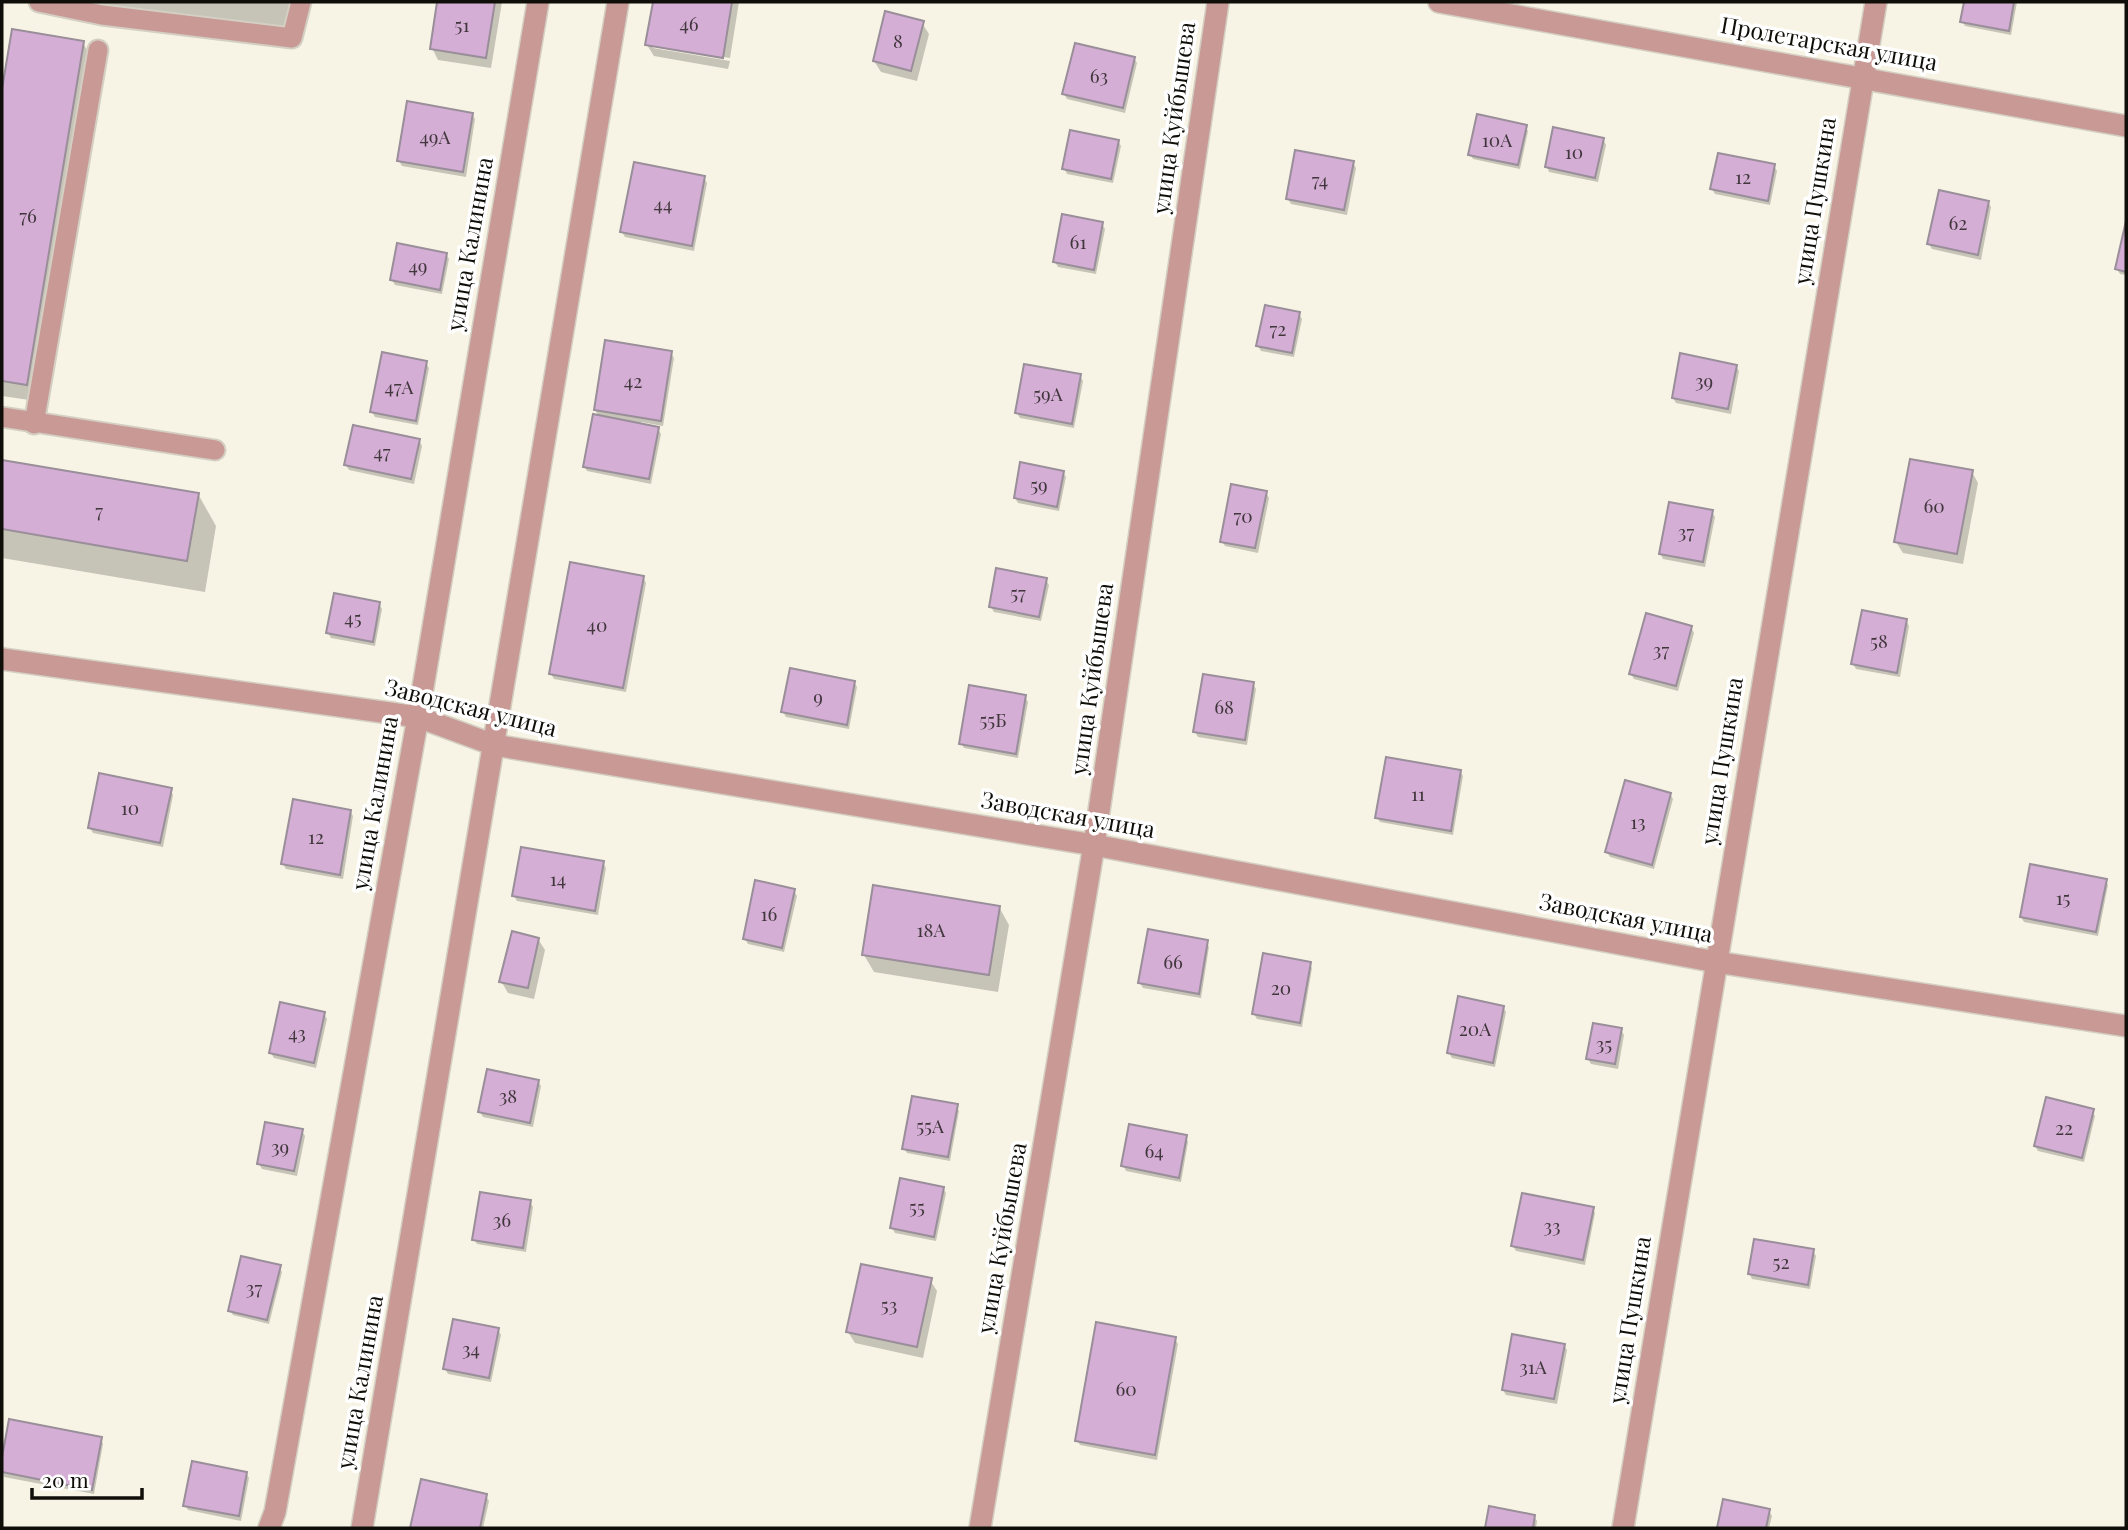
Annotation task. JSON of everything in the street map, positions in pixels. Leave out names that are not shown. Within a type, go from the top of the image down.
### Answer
[{"type":"street","name":"улица Калинина","points":[[269,1528],[275,1512],[418,717],[538,2]]},
{"type":"street","name":"улица Калинина","points":[[362,1528],[618,2]]},
{"type":"street","name":"улица Куйбышева","points":[[980,1528],[1094,845],[1218,2]]},
{"type":"street","name":"Пролетарская улица","points":[[1439,2],[2126,125]]},
{"type":"street","name":"улица Пушкина","points":[[1623,1528],[1876,2]]},
{"type":"street","name":"Заводская улица","points":[[2,659],[418,717],[494,745],[1094,845],[1716,962],[2126,1026]]},
{"type":"lane","points":[[39,2],[102,15],[292,38],[301,2]]},
{"type":"lane","points":[[34,424],[98,50]]},
{"type":"lane","points":[[2,417],[215,450]]},
{"type":"building","points":[[437,2],[495,2],[486,58],[430,49]]},
{"type":"building","points":[[653,2],[732,2],[723,58],[645,45]]},
{"type":"building","points":[[1964,2],[2014,2],[2009,31],[1960,22]]},
{"type":"building","points":[[885,11],[924,21],[911,71],[873,61]]},
{"type":"building","points":[[12,29],[84,41],[27,385],[2,381],[2,89]]},
{"type":"building","points":[[1075,43],[1135,57],[1123,108],[1062,94]]},
{"type":"building","points":[[407,101],[473,113],[463,172],[397,161]]},
{"type":"building","points":[[1477,114],[1527,125],[1518,165],[1468,155]]},
{"type":"building","points":[[1553,127],[1604,138],[1595,178],[1545,167]]},
{"type":"building","points":[[1070,130],[1119,140],[1111,179],[1062,169]]},
{"type":"building","points":[[1295,150],[1354,161],[1344,210],[1286,199]]},
{"type":"building","points":[[1718,153],[1775,164],[1768,201],[1710,189]]},
{"type":"building","points":[[634,162],[705,176],[692,246],[620,232]]},
{"type":"building","points":[[1939,190],[1989,201],[1978,255],[1927,244]]},
{"type":"building","points":[[1062,214],[1103,222],[1094,270],[1053,262]]},
{"type":"building","points":[[2126,221],[2126,272],[2115,269]]},
{"type":"building","points":[[397,243],[447,253],[440,290],[390,280]]},
{"type":"building","points":[[1265,305],[1300,312],[1292,353],[1256,346]]},
{"type":"building","points":[[605,340],[672,351],[661,421],[594,410]]},
{"type":"building","points":[[382,352],[427,361],[416,421],[370,412]]},
{"type":"building","points":[[1680,353],[1737,365],[1728,409],[1672,398]]},
{"type":"building","points":[[1024,364],[1081,374],[1072,424],[1015,413]]},
{"type":"building","points":[[593,414],[659,427],[649,479],[583,467]]},
{"type":"building","points":[[353,425],[420,439],[411,479],[344,465]]},
{"type":"building","points":[[1910,459],[1973,470],[1957,554],[1894,542]]},
{"type":"building","points":[[2,460],[199,493],[187,561],[2,529]]},
{"type":"building","points":[[1020,462],[1064,471],[1057,507],[1014,498]]},
{"type":"building","points":[[1231,484],[1267,491],[1255,548],[1220,542]]},
{"type":"building","points":[[1669,502],[1713,510],[1703,562],[1659,554]]},
{"type":"building","points":[[570,562],[644,576],[623,688],[549,674]]},
{"type":"building","points":[[996,568],[1047,578],[1039,617],[989,607]]},
{"type":"building","points":[[334,593],[380,602],[373,642],[326,633]]},
{"type":"building","points":[[1862,610],[1907,619],[1897,673],[1851,664]]},
{"type":"building","points":[[1646,613],[1692,626],[1676,686],[1629,674]]},
{"type":"building","points":[[790,668],[855,681],[847,725],[781,712]]},
{"type":"building","points":[[1203,674],[1254,682],[1245,740],[1193,732]]},
{"type":"building","points":[[969,685],[1026,695],[1016,754],[959,744]]},
{"type":"building","points":[[1386,757],[1461,770],[1451,831],[1375,818]]},
{"type":"building","points":[[99,773],[172,788],[160,843],[88,828]]},
{"type":"building","points":[[1625,780],[1671,793],[1652,865],[1605,852]]},
{"type":"building","points":[[293,799],[351,810],[340,875],[281,864]]},
{"type":"building","points":[[521,847],[604,861],[595,911],[512,896]]},
{"type":"building","points":[[2030,864],[2107,879],[2096,932],[2020,917]]},
{"type":"building","points":[[755,880],[795,889],[782,948],[743,939]]},
{"type":"building","points":[[873,885],[1000,906],[989,975],[862,955]]},
{"type":"building","points":[[1148,929],[1208,940],[1199,994],[1138,983]]},
{"type":"building","points":[[512,931],[539,938],[528,988],[499,982]]},
{"type":"building","points":[[1263,953],[1311,962],[1300,1023],[1252,1014]]},
{"type":"building","points":[[1458,996],[1504,1006],[1493,1063],[1447,1053]]},
{"type":"building","points":[[280,1002],[325,1012],[314,1063],[269,1053]]},
{"type":"building","points":[[1593,1023],[1622,1028],[1615,1064],[1586,1059]]},
{"type":"building","points":[[487,1069],[539,1080],[530,1123],[478,1112]]},
{"type":"building","points":[[912,1096],[958,1104],[948,1157],[902,1149]]},
{"type":"building","points":[[2046,1097],[2094,1109],[2082,1158],[2034,1146]]},
{"type":"building","points":[[265,1122],[303,1129],[294,1171],[257,1164]]},
{"type":"building","points":[[1129,1124],[1187,1135],[1179,1178],[1121,1166]]},
{"type":"building","points":[[900,1178],[944,1187],[934,1237],[890,1228]]},
{"type":"building","points":[[480,1192],[531,1200],[523,1248],[472,1240]]},
{"type":"building","points":[[1522,1193],[1594,1207],[1583,1260],[1511,1246]]},
{"type":"building","points":[[1754,1239],[1814,1249],[1808,1285],[1748,1274]]},
{"type":"building","points":[[241,1256],[281,1265],[267,1320],[228,1311]]},
{"type":"building","points":[[861,1264],[932,1278],[917,1347],[846,1332]]},
{"type":"building","points":[[453,1319],[499,1328],[489,1378],[443,1369]]},
{"type":"building","points":[[1096,1322],[1176,1337],[1155,1455],[1075,1441]]},
{"type":"building","points":[[1512,1334],[1565,1344],[1554,1399],[1502,1390]]},
{"type":"building","points":[[9,1419],[102,1437],[92,1490],[2,1472]]},
{"type":"building","points":[[192,1461],[247,1472],[239,1516],[183,1506]]},
{"type":"building","points":[[421,1479],[487,1494],[480,1528],[410,1528]]},
{"type":"building","points":[[1723,1499],[1770,1509],[1766,1528],[1717,1528]]},
{"type":"building","points":[[1489,1506],[1535,1515],[1533,1528],[1485,1528]]}]
